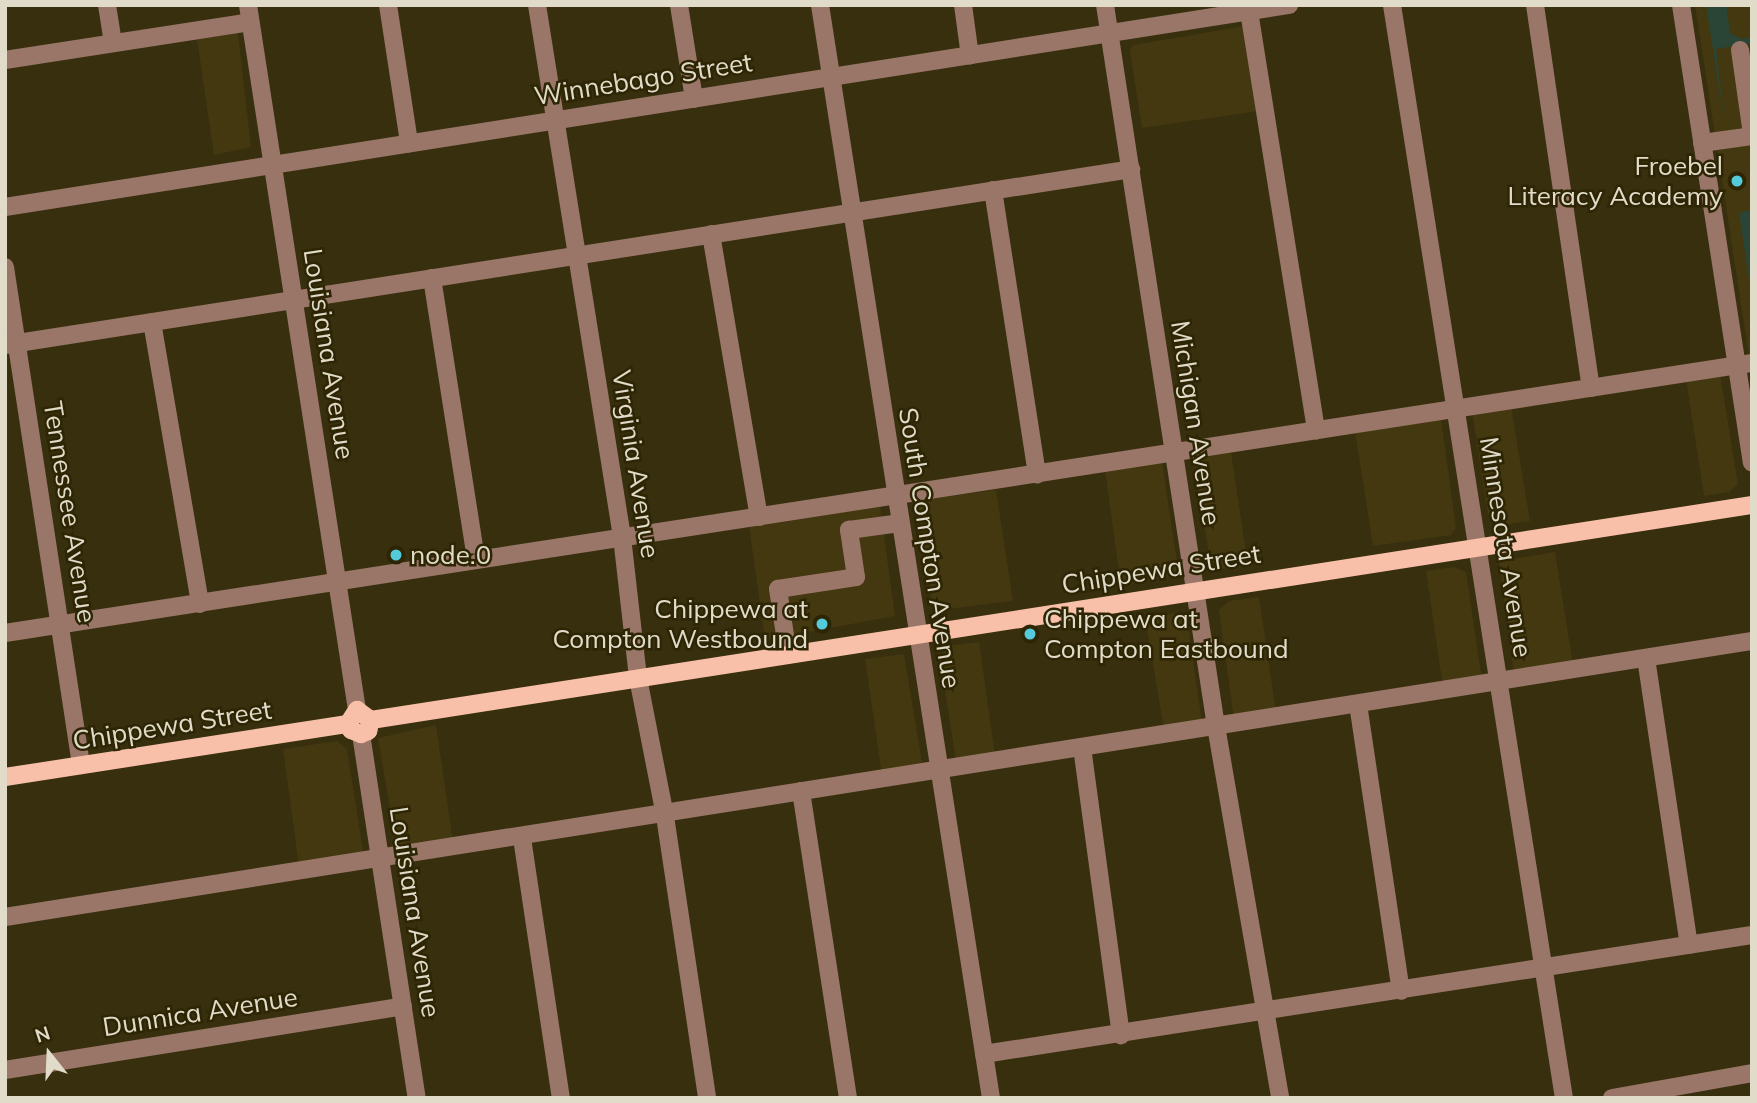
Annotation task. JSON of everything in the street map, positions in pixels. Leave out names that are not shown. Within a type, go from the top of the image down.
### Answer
[{"type":"main road","name":"Chippewa Street","points":[[5,777],[1752,505]]},
{"type":"street","points":[[107,5],[113,42]]},
{"type":"street","points":[[388,5],[409,143]]},
{"type":"street","name":"Virginia Avenue","points":[[537,5],[622,537],[638,678],[665,816],[707,1098]]},
{"type":"street","points":[[679,5],[694,99]]},
{"type":"street","name":"South Compton Avenue","points":[[820,5],[990,1098]]},
{"type":"street","points":[[963,5],[970,56]]},
{"type":"street","name":"Michigan Avenue","points":[[1105,5],[1216,726],[1268,1010],[1280,1098]]},
{"type":"street","name":"Winnebago Street","points":[[5,206],[694,99],[831,75],[1110,34],[1249,8],[1289,5]]},
{"type":"street","name":"Minnesota Avenue","points":[[1392,5],[1502,684],[1564,1098]]},
{"type":"street","points":[[1535,5],[1591,388]]},
{"type":"street","points":[[1681,5],[1702,143],[1744,364],[1752,463]]},
{"type":"street","points":[[1249,8],[1316,431]]},
{"type":"street","points":[[5,60],[113,42],[249,14]]},
{"type":"street","name":"Louisiana Avenue","points":[[249,14],[418,1098]]},
{"type":"street","points":[[1702,143],[1752,135],[1740,50]]},
{"type":"street","points":[[11,344],[1131,169]]},
{"type":"street","points":[[993,190],[1037,475]]},
{"type":"street","points":[[711,234],[759,517]]},
{"type":"street","name":"Tennessee Avenue","points":[[5,267],[11,344],[60,625],[81,765]]},
{"type":"street","points":[[432,278],[476,560]]},
{"type":"street","points":[[152,322],[200,604]]},
{"type":"street","points":[[5,633],[1744,364]]},
{"type":"street","points":[[789,655],[778,589],[856,577],[849,530],[900,523]]},
{"type":"street","points":[[5,918],[665,816],[801,791],[1216,726],[1502,684],[1752,642]]},
{"type":"street","points":[[1646,658],[1689,945]]},
{"type":"street","points":[[1358,704],[1401,990]]},
{"type":"street","points":[[1082,747],[1121,1035]]},
{"type":"street","points":[[801,791],[848,1098]]},
{"type":"street","points":[[522,838],[561,1098]]},
{"type":"street","points":[[984,1054],[1121,1035],[1752,935]]},
{"type":"street","name":"Dunnica Avenue","points":[[5,1070],[403,1006]]},
{"type":"street","points":[[1612,1098],[1752,1073]]},
{"type":"shaded area","name":"Froebel Literacy Academy","points":[[1695,5],[1752,5],[1752,356],[1749,356]]},
{"type":"shaded area","points":[[1245,26],[1259,111],[1142,128],[1130,51],[1133,45]]},
{"type":"shaded area","points":[[238,33],[251,147],[214,155],[197,39]]},
{"type":"shaded area","points":[[1720,374],[1738,484],[1729,492],[1704,496],[1686,379]]},
{"type":"shaded area","points":[[1511,406],[1530,521],[1496,526],[1488,514],[1472,412]]},
{"type":"shaded area","points":[[1441,419],[1456,528],[1451,535],[1373,546],[1355,431]]},
{"type":"shaded area","points":[[1231,452],[1248,566],[1220,569],[1210,560],[1193,457]]},
{"type":"shaded area","points":[[1162,461],[1178,569],[1170,577],[1121,586],[1105,470]]},
{"type":"shaded area","points":[[996,490],[1013,601],[938,610],[932,604],[916,501]]},
{"type":"shaded area","points":[[880,506],[895,616],[765,640],[749,525]]},
{"type":"shaded area","points":[[1555,552],[1573,665],[1514,674],[1499,561]]},
{"type":"shaded area","points":[[1454,567],[1466,572],[1482,681],[1443,687],[1426,571]]},
{"type":"shaded area","points":[[1259,597],[1276,712],[1234,719],[1219,610],[1229,601]]},
{"type":"shaded area","points":[[1176,613],[1187,618],[1202,723],[1164,729],[1145,618]]},
{"type":"shaded area","points":[[979,642],[995,755],[956,761],[940,658],[947,646]]},
{"type":"shaded area","points":[[904,654],[923,769],[882,775],[865,659]]},
{"type":"shaded area","points":[[436,725],[453,842],[397,849],[378,738]]},
{"type":"shaded area","points":[[337,741],[347,749],[364,857],[299,866],[283,749]]},
{"type":"green space","points":[[1706,5],[1726,5],[1730,33],[1741,39],[1752,37],[1752,43],[1716,49],[1724,120]]},
{"type":"green space","points":[[1752,210],[1752,299],[1739,213]]},
{"type":"place","name":"Froebel Literacy Academy","points":[[1737,181]]},
{"type":"place","name":"node.0","points":[[396,555]]},
{"type":"place","name":"Chippewa at Compton Westbound","points":[[822,624]]},
{"type":"place","name":"Chippewa at Compton Eastbound","points":[[1030,634]]}]
